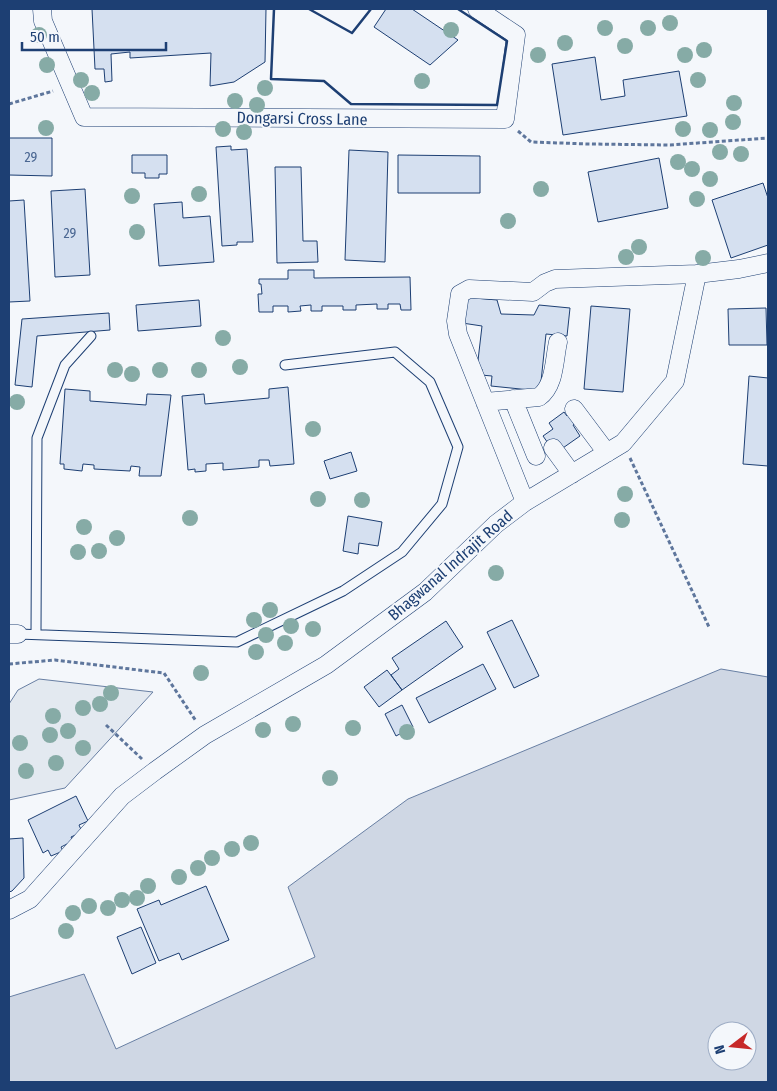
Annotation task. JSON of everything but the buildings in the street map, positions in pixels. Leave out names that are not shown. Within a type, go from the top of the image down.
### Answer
[{"type":"street","name":"Dongarsi Cross Lane","points":[[42,9],[43,22],[84,117],[505,119]]},
{"type":"street","points":[[481,10],[516,34],[505,119]]},
{"type":"street","points":[[526,502],[457,327],[458,298],[460,294],[469,290],[533,292],[545,283],[555,279],[698,274],[768,263]]},
{"type":"street","name":"Bhagwanal Indrajit Road","points":[[9,910],[30,898],[122,796],[154,771],[205,735],[326,665],[424,592],[496,524],[526,502],[623,443],[675,381],[698,274]]},
{"type":"street","points":[[485,402],[539,397],[549,386],[558,342]]},
{"type":"street","points":[[513,399],[536,456]]},
{"type":"street","points":[[574,409],[607,453]]},
{"type":"street","points":[[553,448],[572,474]]},
{"type":"lane","points":[[36,633],[37,438],[65,365],[92,336]]},
{"type":"lane","points":[[13,634],[36,633],[237,642],[343,591],[402,552],[442,504],[458,447],[430,382],[395,352],[285,365]]},
{"type":"path","points":[[9,104],[71,86]]},
{"type":"path","points":[[505,119],[531,142],[670,145],[768,138]]},
{"type":"path","points":[[623,443],[709,628]]},
{"type":"path","points":[[9,664],[55,660],[164,673],[205,735]]},
{"type":"path","points":[[106,724],[154,771]]},
{"type":"shaded area","points":[[721,669],[768,677],[768,1082],[9,1082],[9,997],[84,974],[116,1049],[315,957],[288,887],[408,799]]},
{"type":"shaded area","points":[[39,679],[153,692],[65,788],[9,800],[9,704],[18,690]]},
{"type":"wall","points":[[274,9],[271,79],[324,81],[351,104],[497,105],[507,41],[458,9]]},
{"type":"wall","points":[[309,9],[352,33],[371,9]]}]
